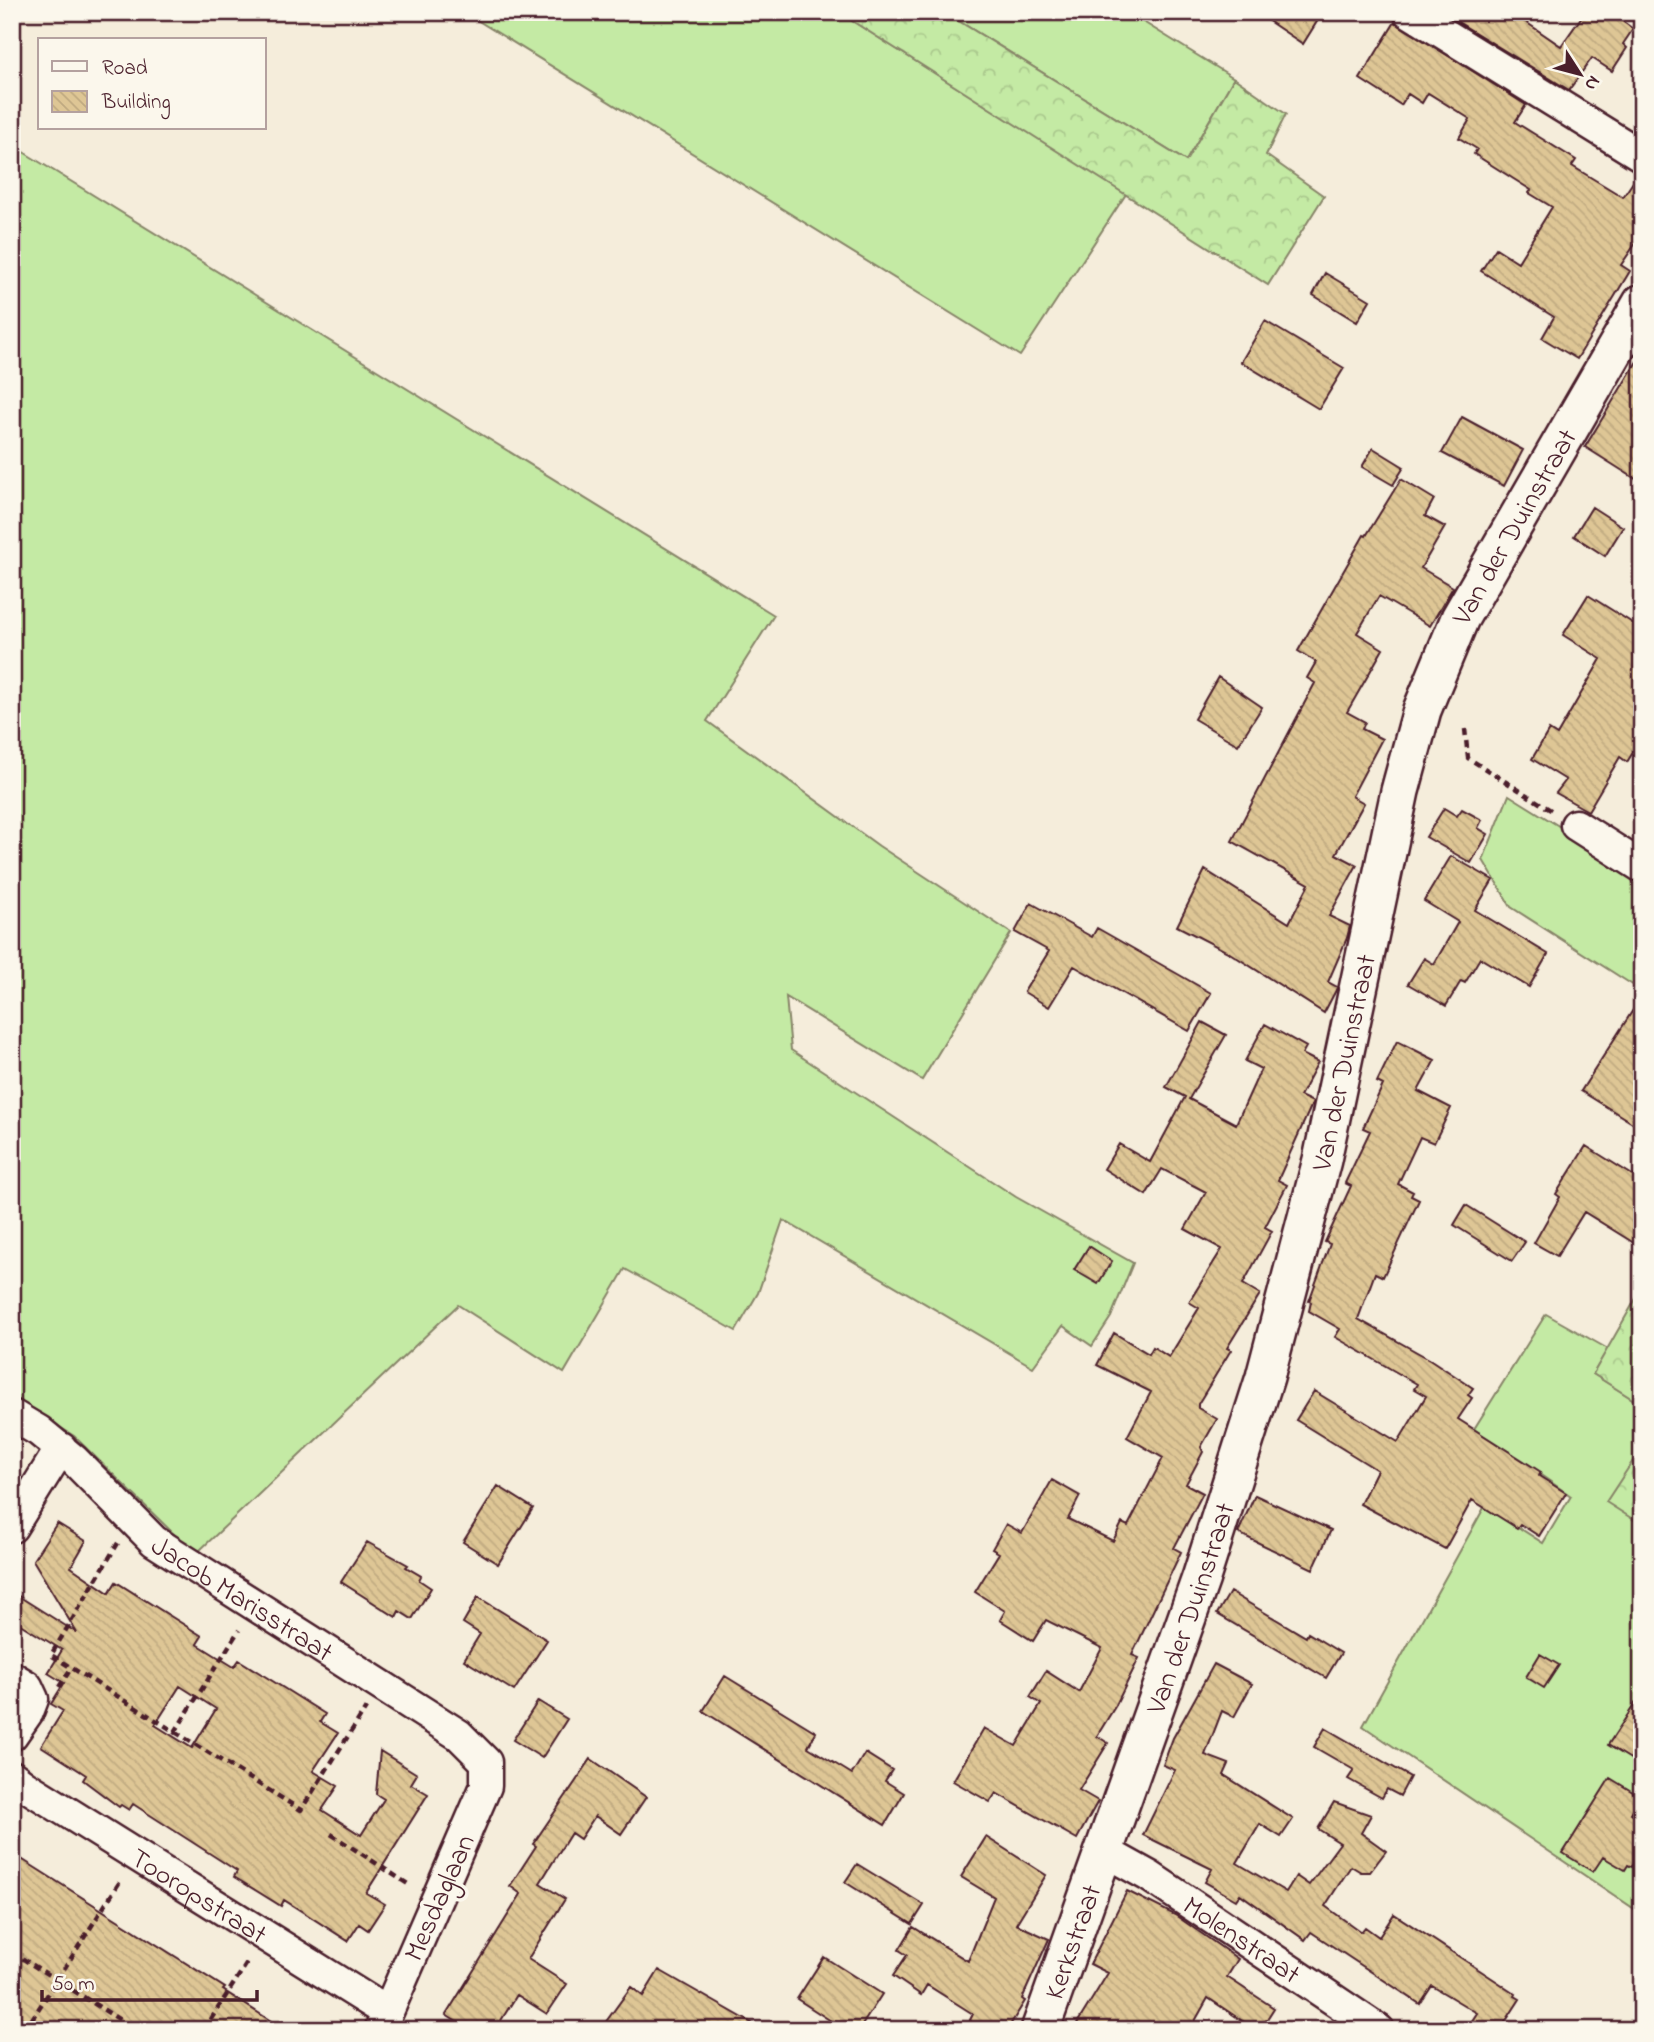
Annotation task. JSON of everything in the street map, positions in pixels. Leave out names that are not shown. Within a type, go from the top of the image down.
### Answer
[{"type":"street","points":[[1409,12],[1642,156]]},
{"type":"street","name":"Van der Duinstraat","points":[[1104,1851],[1209,1555],[1265,1377],[1322,1160],[1397,805],[1422,710],[1454,630],[1471,596],[1642,303]]},
{"type":"street","points":[[1576,825],[1642,867]]},
{"type":"street","name":"Jacob Marisstraat","points":[[12,1415],[61,1448],[154,1541],[459,1735],[486,1762]]},
{"type":"street","points":[[12,1527],[61,1448]]},
{"type":"street","points":[[12,1676],[27,1686],[33,1699],[28,1712],[12,1735]]},
{"type":"street","name":"Mesdaglaan","points":[[384,2021],[486,1786],[486,1762]]},
{"type":"street","name":"Tooropstraat","points":[[12,1776],[264,1936],[384,2021]]},
{"type":"street","name":"Kerkstraat","points":[[1040,2030],[1104,1851]]},
{"type":"street","name":"Molenstraat","points":[[1104,1851],[1149,1876],[1379,2030]]},
{"type":"path","points":[[1465,729],[1468,758],[1576,825]]},
{"type":"path","points":[[132,1520],[51,1655],[301,1810],[381,1685]]},
{"type":"path","points":[[175,1732],[255,1605]]},
{"type":"path","points":[[331,1834],[437,1899]]},
{"type":"path","points":[[25,2030],[137,1856]]},
{"type":"path","points":[[204,2030],[264,1936]]},
{"type":"path","points":[[12,1952],[136,2030]]},
{"type":"green space","points":[[464,12],[838,12],[1126,194],[1020,356]]},
{"type":"green space","points":[[838,12],[944,12],[1186,161],[1234,78],[1286,114],[1266,155],[1324,196],[1268,285]]},
{"type":"green space","points":[[944,12],[1127,12],[1234,78],[1186,161]]},
{"type":"green space","points":[[12,145],[774,615],[707,721],[879,846],[1011,933],[922,1080],[786,997],[791,1050],[1016,1197],[1133,1263],[1111,1317],[1092,1346],[1063,1326],[1033,1367],[783,1220],[758,1293],[736,1331],[625,1269],[564,1373],[458,1305],[199,1551],[177,1537],[74,1436],[12,1397]]},
{"type":"green space","points":[[1509,795],[1642,878],[1642,991],[1511,907],[1483,860]]},
{"type":"green space","points":[[1642,1288],[1642,1405],[1593,1374]]},
{"type":"green space","points":[[1546,1314],[1608,1349],[1593,1374],[1642,1405],[1642,1914],[1363,1726],[1485,1506],[1543,1543],[1571,1496],[1474,1429]]},
{"type":"green space","points":[[1642,1447],[1642,1525],[1606,1502]]},
{"type":"building","points":[[1255,12],[1323,12],[1303,44]]},
{"type":"building","points":[[1457,12],[1511,12],[1561,46],[1585,12],[1610,12],[1633,29],[1623,44],[1627,48],[1612,71],[1592,58],[1569,90],[1453,19]]},
{"type":"building","points":[[1395,22],[1526,105],[1515,122],[1576,160],[1572,166],[1623,197],[1639,173],[1642,173],[1642,234],[1621,265],[1630,271],[1577,359],[1542,338],[1554,317],[1481,271],[1496,248],[1518,262],[1552,207],[1529,193],[1531,190],[1474,154],[1477,149],[1459,138],[1470,119],[1428,93],[1422,103],[1408,94],[1401,105],[1360,79]]},
{"type":"building","points":[[1325,273],[1370,300],[1357,322],[1313,295]]},
{"type":"building","points":[[1265,321],[1344,368],[1319,409],[1241,362]]},
{"type":"building","points":[[1642,353],[1642,483],[1585,447]]},
{"type":"building","points":[[1462,417],[1523,450],[1504,486],[1442,453]]},
{"type":"building","points":[[1373,448],[1404,467],[1393,485],[1362,467]]},
{"type":"building","points":[[1401,479],[1434,499],[1425,516],[1445,527],[1421,568],[1453,587],[1430,626],[1379,596],[1357,633],[1383,649],[1347,712],[1365,722],[1362,729],[1382,739],[1352,796],[1364,803],[1336,854],[1357,865],[1329,916],[1350,926],[1328,982],[1337,987],[1324,1013],[1228,952],[1177,926],[1205,870],[1289,923],[1309,884],[1232,841],[1315,683],[1307,678],[1316,662],[1298,651],[1364,535],[1366,536]]},
{"type":"building","points":[[1592,507],[1623,527],[1605,556],[1574,536]]},
{"type":"building","points":[[1588,595],[1642,629],[1642,738],[1627,762],[1620,757],[1588,811],[1556,793],[1566,780],[1532,759],[1549,730],[1557,735],[1601,659],[1563,635]]},
{"type":"building","points":[[1218,677],[1262,707],[1238,745],[1194,719]]},
{"type":"building","points":[[1444,808],[1457,816],[1462,809],[1482,820],[1478,828],[1488,834],[1471,863],[1426,837]]},
{"type":"building","points":[[1451,856],[1493,880],[1475,910],[1548,954],[1529,987],[1480,958],[1465,983],[1461,981],[1446,1006],[1408,984],[1424,958],[1434,964],[1458,922],[1424,901]]},
{"type":"building","points":[[1031,903],[1092,937],[1097,928],[1211,993],[1189,1031],[1074,966],[1049,1007],[1024,992],[1049,951],[1015,932]]},
{"type":"building","points":[[1642,996],[1642,1129],[1581,1091]]},
{"type":"building","points":[[1202,1022],[1226,1035],[1189,1099],[1236,1124],[1261,1069],[1245,1061],[1265,1024],[1306,1047],[1302,1054],[1318,1062],[1300,1096],[1313,1102],[1278,1180],[1287,1185],[1265,1227],[1272,1231],[1243,1284],[1260,1294],[1227,1348],[1231,1350],[1198,1404],[1198,1408],[1217,1419],[1201,1447],[1203,1452],[1186,1484],[1203,1493],[1174,1548],[1181,1552],[1132,1655],[1139,1658],[1097,1736],[1108,1743],[1079,1790],[1098,1801],[1077,1839],[996,1793],[990,1802],[953,1781],[984,1728],[1016,1746],[1041,1704],[1030,1697],[1046,1671],[1079,1692],[1102,1648],[1046,1620],[1033,1641],[1000,1620],[1005,1611],[975,1592],[999,1553],[992,1549],[1006,1524],[1022,1533],[1052,1480],[1080,1496],[1068,1519],[1113,1541],[1122,1523],[1128,1526],[1163,1458],[1127,1437],[1151,1392],[1097,1365],[1114,1333],[1149,1354],[1153,1347],[1169,1357],[1199,1308],[1189,1302],[1222,1249],[1185,1229],[1206,1192],[1162,1169],[1146,1195],[1104,1169],[1119,1144],[1150,1162],[1185,1097],[1166,1087]]},
{"type":"building","points":[[1397,1041],[1435,1060],[1418,1091],[1451,1108],[1434,1143],[1420,1137],[1398,1184],[1413,1192],[1411,1196],[1419,1200],[1383,1277],[1375,1273],[1358,1319],[1431,1360],[1473,1388],[1468,1395],[1472,1398],[1458,1419],[1541,1472],[1539,1476],[1566,1493],[1539,1536],[1520,1524],[1517,1528],[1472,1500],[1445,1549],[1360,1504],[1377,1470],[1296,1420],[1314,1391],[1398,1442],[1426,1396],[1414,1389],[1417,1384],[1335,1337],[1340,1329],[1309,1311],[1309,1301],[1330,1244],[1325,1242],[1351,1186],[1345,1183],[1370,1131],[1363,1128],[1383,1085],[1377,1082]]},
{"type":"building","points":[[1586,1146],[1642,1181],[1642,1248],[1584,1212],[1557,1256],[1534,1243],[1560,1197],[1556,1194]]},
{"type":"building","points":[[1466,1205],[1525,1242],[1512,1261],[1454,1225]]},
{"type":"building","points":[[1089,1246],[1112,1261],[1098,1284],[1074,1270]]},
{"type":"building","points":[[498,1486],[533,1508],[498,1564],[463,1542]]},
{"type":"building","points":[[1255,1495],[1331,1530],[1313,1569],[1238,1533]]},
{"type":"building","points":[[57,1523],[86,1541],[71,1567],[109,1593],[116,1582],[202,1636],[197,1644],[234,1667],[239,1660],[325,1714],[320,1722],[338,1733],[313,1771],[338,1786],[322,1810],[361,1835],[384,1799],[376,1794],[380,1751],[417,1774],[411,1784],[428,1794],[366,1893],[385,1904],[368,1930],[359,1924],[348,1941],[284,1900],[281,1906],[234,1877],[237,1871],[133,1804],[129,1810],[121,1805],[119,1807],[83,1780],[86,1775],[41,1746],[63,1711],[51,1704],[64,1683],[48,1673],[62,1650],[12,1619],[12,1592],[77,1633],[33,1560]],"holes":[[[180,1686],[216,1709],[192,1748],[155,1725]]]},
{"type":"building","points":[[367,1542],[408,1565],[406,1567],[421,1576],[419,1580],[431,1588],[412,1619],[399,1611],[396,1617],[341,1582]]},
{"type":"building","points":[[1230,1592],[1306,1637],[1308,1633],[1341,1653],[1326,1678],[1217,1614]]},
{"type":"building","points":[[478,1597],[547,1640],[514,1691],[464,1660],[480,1634],[463,1623]]},
{"type":"building","points":[[1540,1654],[1559,1665],[1544,1688],[1526,1677]]},
{"type":"building","points":[[1214,1664],[1252,1684],[1234,1717],[1222,1711],[1205,1755],[1229,1764],[1224,1775],[1293,1819],[1281,1837],[1260,1824],[1237,1863],[1286,1892],[1296,1876],[1309,1885],[1340,1843],[1318,1829],[1334,1802],[1371,1815],[1361,1833],[1386,1851],[1370,1872],[1361,1872],[1351,1866],[1325,1906],[1361,1932],[1365,1927],[1379,1937],[1394,1914],[1516,1994],[1520,1999],[1500,2030],[1466,2030],[1477,2013],[1432,1986],[1420,2004],[1311,1932],[1305,1940],[1240,1894],[1236,1900],[1205,1882],[1212,1869],[1143,1835],[1175,1770],[1163,1765],[1173,1738]]},
{"type":"building","points":[[725,1676],[816,1732],[808,1747],[852,1774],[865,1753],[892,1770],[885,1781],[904,1793],[885,1825],[703,1711]]},
{"type":"building","points":[[1642,1693],[1642,1766],[1608,1745]]},
{"type":"building","points":[[538,1701],[567,1719],[542,1758],[513,1740]]},
{"type":"building","points":[[1325,1728],[1410,1777],[1400,1796],[1387,1789],[1382,1798],[1348,1779],[1354,1770],[1314,1747]]},
{"type":"building","points":[[591,1759],[646,1797],[621,1834],[595,1816],[580,1839],[571,1833],[540,1883],[565,1899],[528,1959],[567,1984],[547,2014],[517,1995],[495,2030],[469,2030],[446,2015],[521,1894],[510,1886],[536,1846],[533,1844]]},
{"type":"building","points":[[1610,1778],[1641,1797],[1631,1813],[1642,1820],[1642,1851],[1632,1867],[1628,1865],[1625,1870],[1603,1857],[1593,1872],[1563,1853]]},
{"type":"building","points":[[986,1837],[1046,1875],[1016,1924],[1049,1939],[1022,1999],[1025,2001],[1007,2030],[982,2030],[969,2022],[973,2014],[927,1985],[921,1995],[893,1976],[907,1955],[899,1950],[913,1927],[968,1961],[994,1897],[961,1877]]},
{"type":"building","points":[[12,1853],[225,1988],[223,1990],[285,2030],[12,2030]]},
{"type":"building","points":[[857,1864],[924,1905],[912,1924],[845,1882]]},
{"type":"building","points":[[1127,1891],[1175,1915],[1238,1959],[1227,1977],[1274,2008],[1260,2030],[1208,1998],[1190,2030],[1073,2030],[1108,1973],[1090,1964]]},
{"type":"building","points":[[824,1957],[882,1994],[859,2030],[845,2030],[797,1999]]},
{"type":"building","points":[[659,1970],[764,2030],[600,2030],[631,1987],[643,1996]]}]
